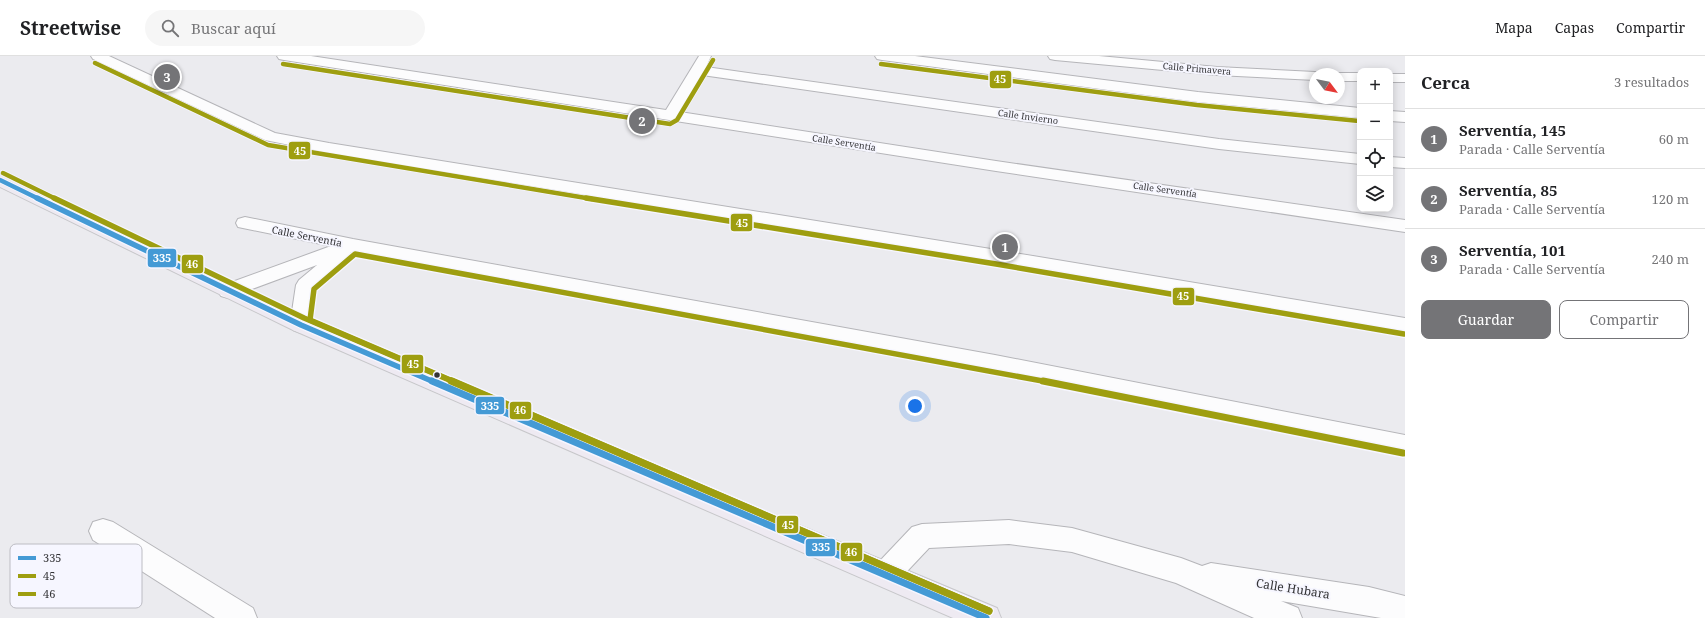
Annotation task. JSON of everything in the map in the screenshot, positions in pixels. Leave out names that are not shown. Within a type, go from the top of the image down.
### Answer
[{"type":"main road","points":[[0,180],[301,325],[986,618]]},
{"type":"street","points":[[98,56],[271,137],[329,148],[997,256],[1405,326]]},
{"type":"street","name":"Calle Serventía","points":[[284,56],[670,116],[1405,226]]},
{"type":"street","points":[[348,66],[362,56]]},
{"type":"street","points":[[670,116],[706,56]]},
{"type":"street","points":[[882,56],[1198,97],[1357,113]]},
{"type":"street","name":"Calle Primavera","points":[[1055,56],[1286,76],[1309,76]]},
{"type":"street","name":"Calle Invierno","points":[[698,70],[1219,144],[1357,159]]},
{"type":"street","points":[[1345,77],[1357,77]]},
{"type":"street","points":[[1393,78],[1405,78]]},
{"type":"street","points":[[1393,116],[1405,117]]},
{"type":"street","points":[[1393,162],[1405,164]]},
{"type":"street","name":"Calle Serventía","points":[[245,223],[353,245],[995,363],[1405,445]]},
{"type":"street","points":[[228,291],[353,245]]},
{"type":"street","points":[[301,325],[306,285],[353,245]]},
{"type":"street","points":[[103,531],[124,544]]},
{"type":"street","points":[[886,574],[922,536],[1009,532],[1072,540],[1181,571],[1287,618]]},
{"type":"street","points":[[142,555],[242,618]]},
{"type":"street","name":"Calle Hubara","points":[[1181,571],[1369,601],[1405,610]]},
{"type":"transit line","name":"45","points":[[283,64],[670,124],[677,120],[713,60]]},
{"type":"transit line","name":"45","points":[[95,63],[268,145],[996,264],[1404,334]]},
{"type":"transit line","name":"45","points":[[881,64],[1197,105],[1357,121]]},
{"type":"transit line","name":"46","points":[[3,173],[304,318],[989,611]]},
{"type":"transit line","name":"335","points":[[0,180],[301,325],[986,618]]},
{"type":"transit line","name":"45","points":[[989,611],[310,320],[314,289],[355,254],[993,371],[1403,453]]},
{"type":"place","name":"Serventía, 101","points":[[167,77]]},
{"type":"place","name":"Serventía, 85","points":[[642,121]]},
{"type":"place","name":"Serventía, 145","points":[[1005,247]]}]
